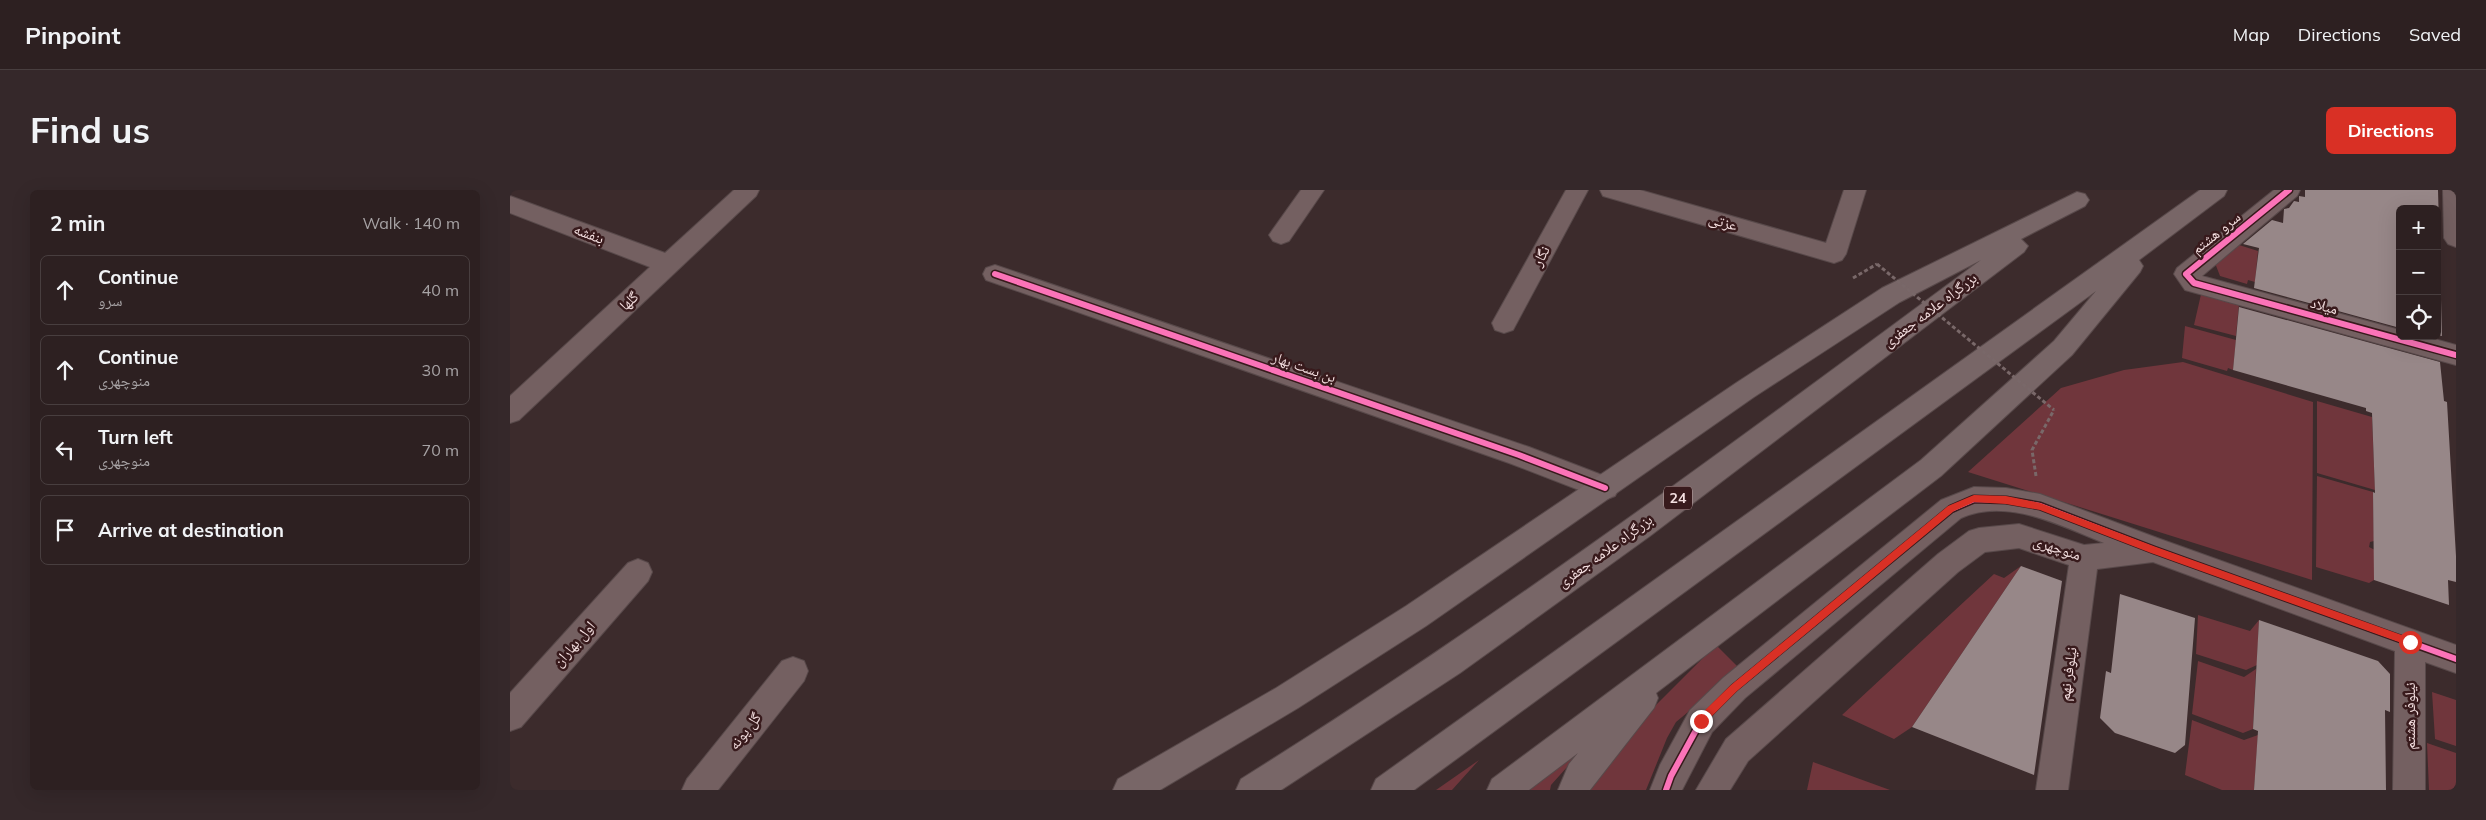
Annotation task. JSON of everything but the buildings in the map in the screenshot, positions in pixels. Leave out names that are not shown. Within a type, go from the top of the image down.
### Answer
[{"type":"highway","points":[[1387,790],[2216,190]]},
{"type":"highway","points":[[1129,790],[1287,698],[1376,642],[1605,488],[1746,390],[1891,295],[2084,195]]},
{"type":"highway","name":"بزرگراه علامه جعفری","points":[[1252,790],[1343,734],[1620,542],[2084,195]]},
{"type":"highway","points":[[1503,790],[1930,468],[2063,348],[2156,235]]},
{"type":"highway","points":[[1574,790],[1580,775],[1668,666]]},
{"type":"street","name":"گلها","points":[[510,412],[748,190]]},
{"type":"street","points":[[1281,235],[1313,190]]},
{"type":"street","name":"نگار","points":[[1504,323],[1577,190]]},
{"type":"street","name":"عزتی","points":[[1611,190],[1834,254],[1855,190]]},
{"type":"street","name":"سرو هشتم","points":[[2188,278],[2186,274],[2289,190]]},
{"type":"street","points":[[2454,190],[2456,238]]},
{"type":"street","name":"بنفشه","points":[[510,204],[668,264]]},
{"type":"street","name":"بن بست بهار","points":[[995,274],[1519,454],[1605,488]]},
{"type":"street","name":"میلاد","points":[[2188,278],[2194,283],[2456,355]]},
{"type":"street","points":[[1666,790],[1671,776],[1701,721],[1734,688],[1951,509],[1974,499],[2006,500],[2040,506],[2154,550],[2456,659]]},
{"type":"street","name":"منوچهری","points":[[1712,790],[1737,750],[1948,563],[1979,540],[2019,536],[2084,558],[2154,550]]},
{"type":"street","name":"نیلوفر نهم","points":[[2052,790],[2084,558]]},
{"type":"street","name":"اول بهاران","points":[[510,716],[638,572]]},
{"type":"street","name":"نیلوفر هشتم","points":[[2409,790],[2410,642]]},
{"type":"street","name":"گل پونه","points":[[698,790],[793,671]]},
{"type":"path","points":[[1853,278],[1877,264],[2054,410],[2032,450]]},
{"type":"shaded area","points":[[2239,245],[2258,251],[2255,282],[2248,280],[2247,284],[2220,276],[2215,263]]},
{"type":"shaded area","points":[[2202,290],[2239,304],[2236,336],[2194,325]]},
{"type":"shaded area","points":[[2185,326],[2236,340],[2233,370],[2228,368],[2227,371],[2182,358]]},
{"type":"shaded area","points":[[2183,362],[2313,402],[2312,580],[1968,472],[2061,388],[2124,370]]},
{"type":"shaded area","points":[[2317,401],[2372,417],[2375,490],[2317,473]]},
{"type":"shaded area","points":[[2317,476],[2373,492],[2374,541],[2370,542],[2369,547],[2375,550],[2374,580],[2369,583],[2316,567]]},
{"type":"shaded area","points":[[2021,566],[1912,727],[1894,739],[1842,715],[1994,574],[2004,578]]},
{"type":"shaded area","points":[[2198,615],[2250,631],[2259,620],[2257,665],[2246,670],[2196,654]]},
{"type":"shaded area","points":[[1716,645],[1740,669],[1676,722],[1667,738],[1646,790],[1589,790],[1638,723]]},
{"type":"shaded area","points":[[2198,661],[2244,677],[2256,669],[2253,729],[2243,733],[2192,714]]},
{"type":"shaded area","points":[[2432,692],[2456,700],[2456,746],[2435,739]]},
{"type":"shaded area","points":[[2192,720],[2244,740],[2258,735],[2254,790],[2222,790],[2185,775]]},
{"type":"shaded area","points":[[2427,743],[2456,753],[2456,790],[2429,790]]},
{"type":"shaded area","points":[[1585,747],[1551,785],[1550,790],[1527,790]]},
{"type":"shaded area","points":[[1479,760],[1452,790],[1436,790]]},
{"type":"shaded area","points":[[1813,762],[1890,790],[1807,790]]},
{"type":"cycle path","points":[[2289,190],[2186,274],[2194,283],[2456,355]]},
{"type":"cycle path","points":[[995,274],[1519,455],[1605,488]]},
{"type":"cycle path","points":[[1666,790],[1671,776],[1701,721],[1734,688],[1951,509],[1974,499],[2006,500],[2040,506],[2154,550],[2456,659]]},
{"type":"route","points":[[1701,721],[1734,688],[1951,509],[1974,499],[2006,500],[2040,506],[2154,550],[2410,642]]}]
